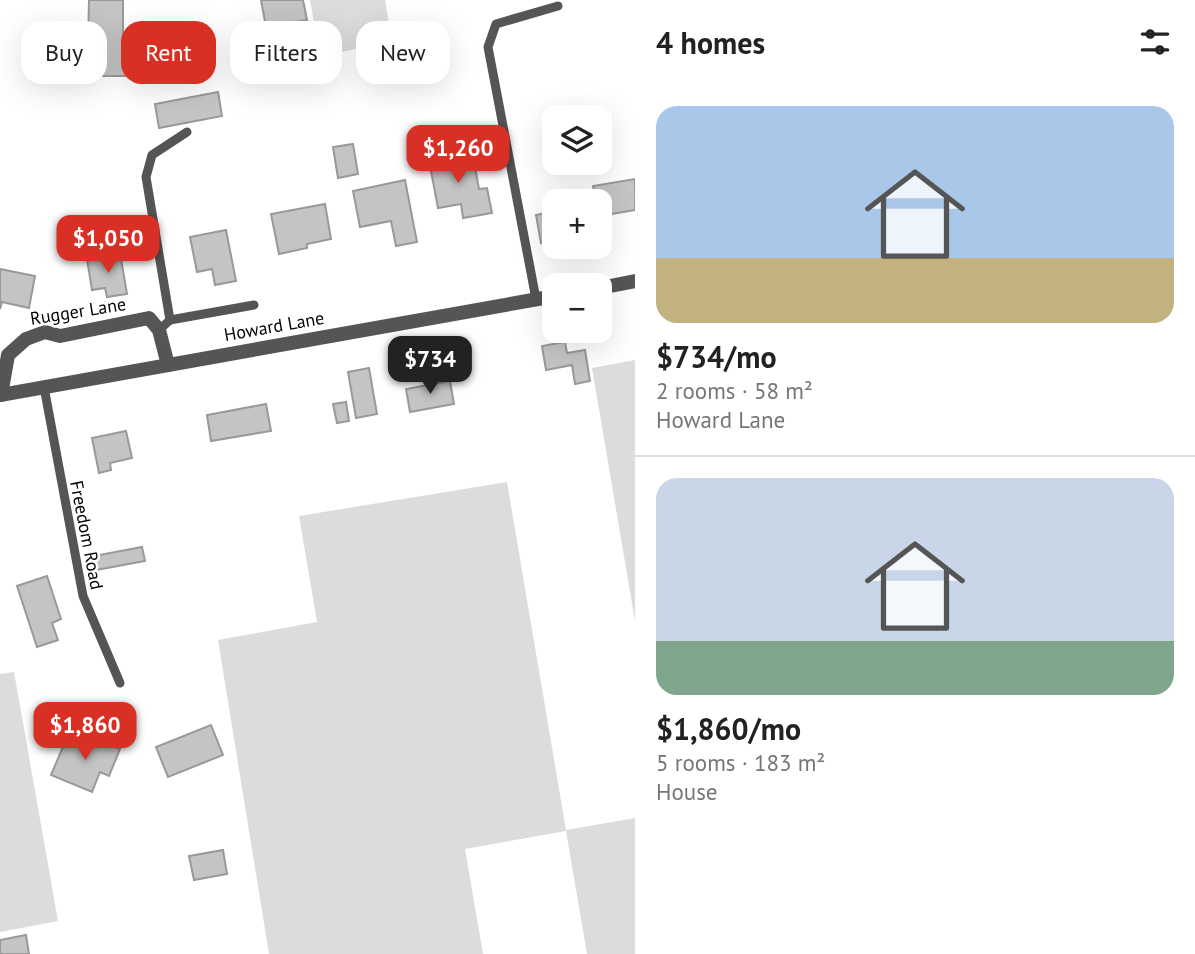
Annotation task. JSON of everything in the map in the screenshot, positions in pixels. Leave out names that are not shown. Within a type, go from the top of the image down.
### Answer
[{"type":"street","points":[[612,286],[635,281]]},
{"type":"street","name":"Howard Lane","points":[[1,395],[542,298]]},
{"type":"street","name":"Rugger Lane","points":[[1,395],[8,355],[26,339],[45,332],[60,336],[149,318],[164,325]]},
{"type":"street","points":[[164,325],[168,365]]},
{"type":"lane","points":[[536,299],[488,47],[496,24],[558,6]]},
{"type":"lane","points":[[187,132],[152,155],[146,177],[164,325],[254,304]]},
{"type":"lane","name":"Freedom Road","points":[[44,387],[83,596],[120,683]]},
{"type":"shaded area","points":[[310,0],[385,0],[388,21],[356,21],[356,49],[342,52],[342,21],[314,21]]},
{"type":"shaded area","points":[[635,360],[635,621],[592,368]]},
{"type":"shaded area","points":[[507,482],[566,830],[635,818],[635,954],[587,954],[566,831],[465,849],[483,954],[269,954],[218,640],[317,622],[299,516]]},
{"type":"shaded area","points":[[14,672],[58,921],[0,932],[0,674]]},
{"type":"building","points":[[89,0],[123,0],[121,76],[107,76],[107,21],[89,21]]},
{"type":"building","points":[[261,0],[303,0],[307,20],[265,21]]},
{"type":"building","points":[[218,92],[222,116],[159,128],[155,104]]},
{"type":"building","points":[[353,144],[358,174],[338,178],[333,147]]},
{"type":"building","points":[[459,150],[463,169],[475,167],[479,189],[487,188],[492,213],[463,218],[461,204],[438,208],[428,155]]},
{"type":"building","points":[[635,179],[635,210],[612,214],[612,189],[594,189],[593,186]]},
{"type":"building","points":[[405,180],[417,242],[396,246],[391,221],[360,227],[353,191]]},
{"type":"building","points":[[325,204],[331,239],[279,254],[271,214]]},
{"type":"building","points":[[542,214],[542,243],[541,243],[536,215]]},
{"type":"building","points":[[226,230],[236,281],[215,285],[212,269],[197,272],[190,237]]},
{"type":"building","points":[[120,253],[127,294],[107,297],[105,288],[92,290],[87,259]]},
{"type":"building","points":[[0,269],[35,276],[29,308],[2,302],[0,309]]},
{"type":"building","points":[[565,343],[567,353],[585,350],[590,381],[575,384],[572,365],[546,370],[542,346]]},
{"type":"building","points":[[369,368],[377,414],[356,418],[348,372]]},
{"type":"building","points":[[450,381],[454,404],[410,412],[406,389]]},
{"type":"building","points":[[346,402],[349,421],[337,423],[333,404]]},
{"type":"building","points":[[266,404],[271,431],[211,441],[207,415]]},
{"type":"building","points":[[126,431],[132,458],[110,463],[111,470],[99,473],[92,438]]},
{"type":"building","points":[[142,547],[145,561],[96,570],[94,556]]},
{"type":"building","points":[[47,576],[61,619],[52,623],[58,640],[37,647],[17,586]]},
{"type":"building","points":[[211,725],[223,755],[168,777],[156,747]]},
{"type":"building","points":[[68,735],[90,744],[92,738],[120,749],[109,776],[100,772],[92,792],[51,775]]},
{"type":"building","points":[[223,850],[227,874],[194,880],[189,856]]},
{"type":"building","points":[[26,935],[29,954],[0,954],[0,940]]}]
